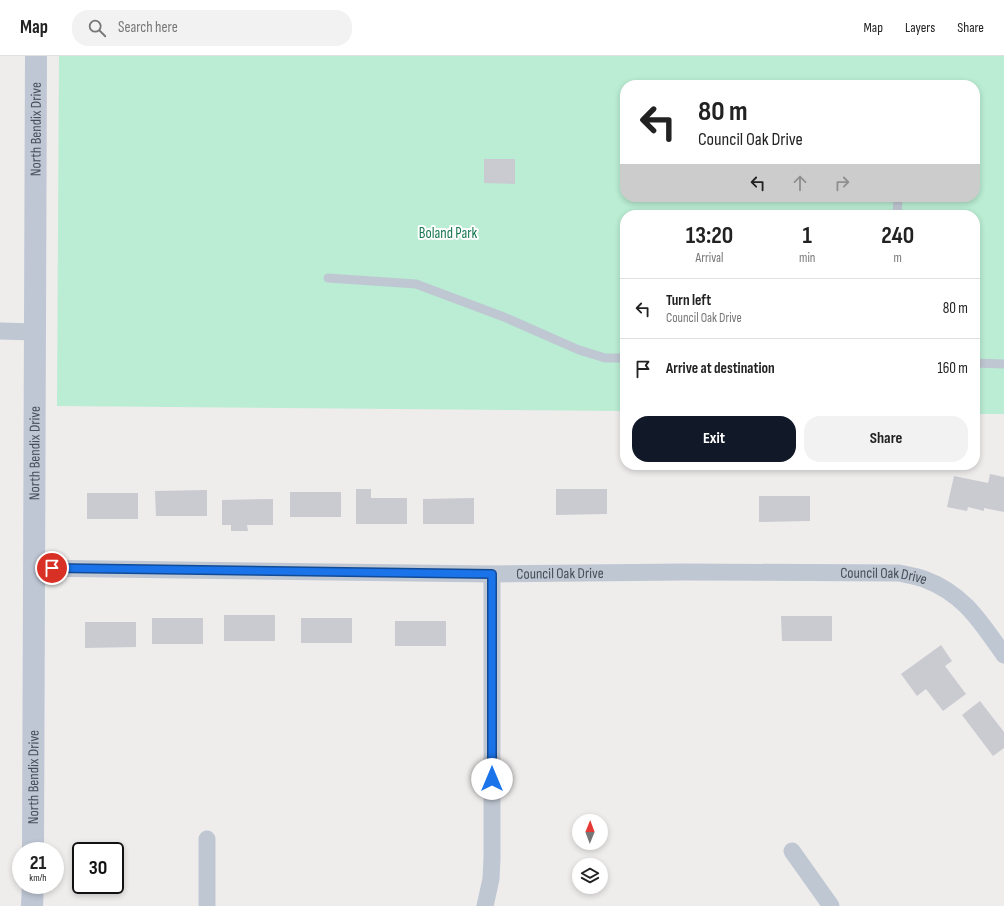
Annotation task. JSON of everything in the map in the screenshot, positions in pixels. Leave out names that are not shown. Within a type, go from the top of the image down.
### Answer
[{"type":"street","name":"North Bendix Drive","points":[[33,842],[36,56]]},
{"type":"street","points":[[0,331],[35,332]]},
{"type":"street","name":"Council Oak Drive","points":[[34,568],[492,574],[684,572],[899,573],[922,578],[952,593],[979,619],[1004,654]]},
{"type":"street","points":[[485,906],[491,879],[492,858],[492,574]]},
{"type":"street","points":[[207,839],[207,906]]},
{"type":"street","points":[[792,850],[831,906]]},
{"type":"street","points":[[32,894],[32,906]]},
{"type":"lane","points":[[328,278],[416,284],[504,317],[580,350],[605,358],[620,358]]},
{"type":"lane","points":[[980,363],[1004,364]]},
{"type":"green space","name":"Boland Park","points":[[59,56],[1004,56],[1004,414],[980,414],[980,210],[620,210],[620,411],[57,406]]},
{"type":"building","points":[[484,159],[515,159],[515,184],[484,183]]},
{"type":"building","points":[[990,474],[1004,477],[1004,512],[984,508],[984,511],[968,507],[967,511],[947,507],[954,476],[988,483]]},
{"type":"building","points":[[356,489],[371,489],[371,498],[407,498],[407,524],[356,524]]},
{"type":"building","points":[[556,489],[607,489],[607,514],[556,515]]},
{"type":"building","points":[[207,490],[207,516],[156,516],[155,491]]},
{"type":"building","points":[[290,492],[341,492],[341,517],[290,517]]},
{"type":"building","points":[[87,493],[138,493],[138,519],[87,519]]},
{"type":"building","points":[[759,496],[810,496],[810,521],[759,522]]},
{"type":"building","points":[[474,498],[474,524],[423,524],[423,499]]},
{"type":"building","points":[[273,499],[273,525],[247,525],[248,531],[231,531],[231,525],[222,525],[222,500]]},
{"type":"building","points":[[224,615],[275,615],[275,641],[224,641]]},
{"type":"building","points":[[781,616],[832,616],[832,641],[782,641]]},
{"type":"building","points":[[152,618],[203,618],[203,644],[152,644]]},
{"type":"building","points":[[301,618],[352,618],[352,643],[301,643]]},
{"type":"building","points":[[395,621],[446,621],[446,646],[395,646]]},
{"type":"building","points":[[85,622],[136,622],[136,647],[85,648]]},
{"type":"building","points":[[941,645],[952,661],[945,666],[966,694],[943,711],[926,689],[917,696],[901,674]]},
{"type":"building","points":[[980,701],[1004,732],[1004,748],[993,756],[962,715]]},
{"type":"route","points":[[52,568],[492,574],[492,779]]}]
